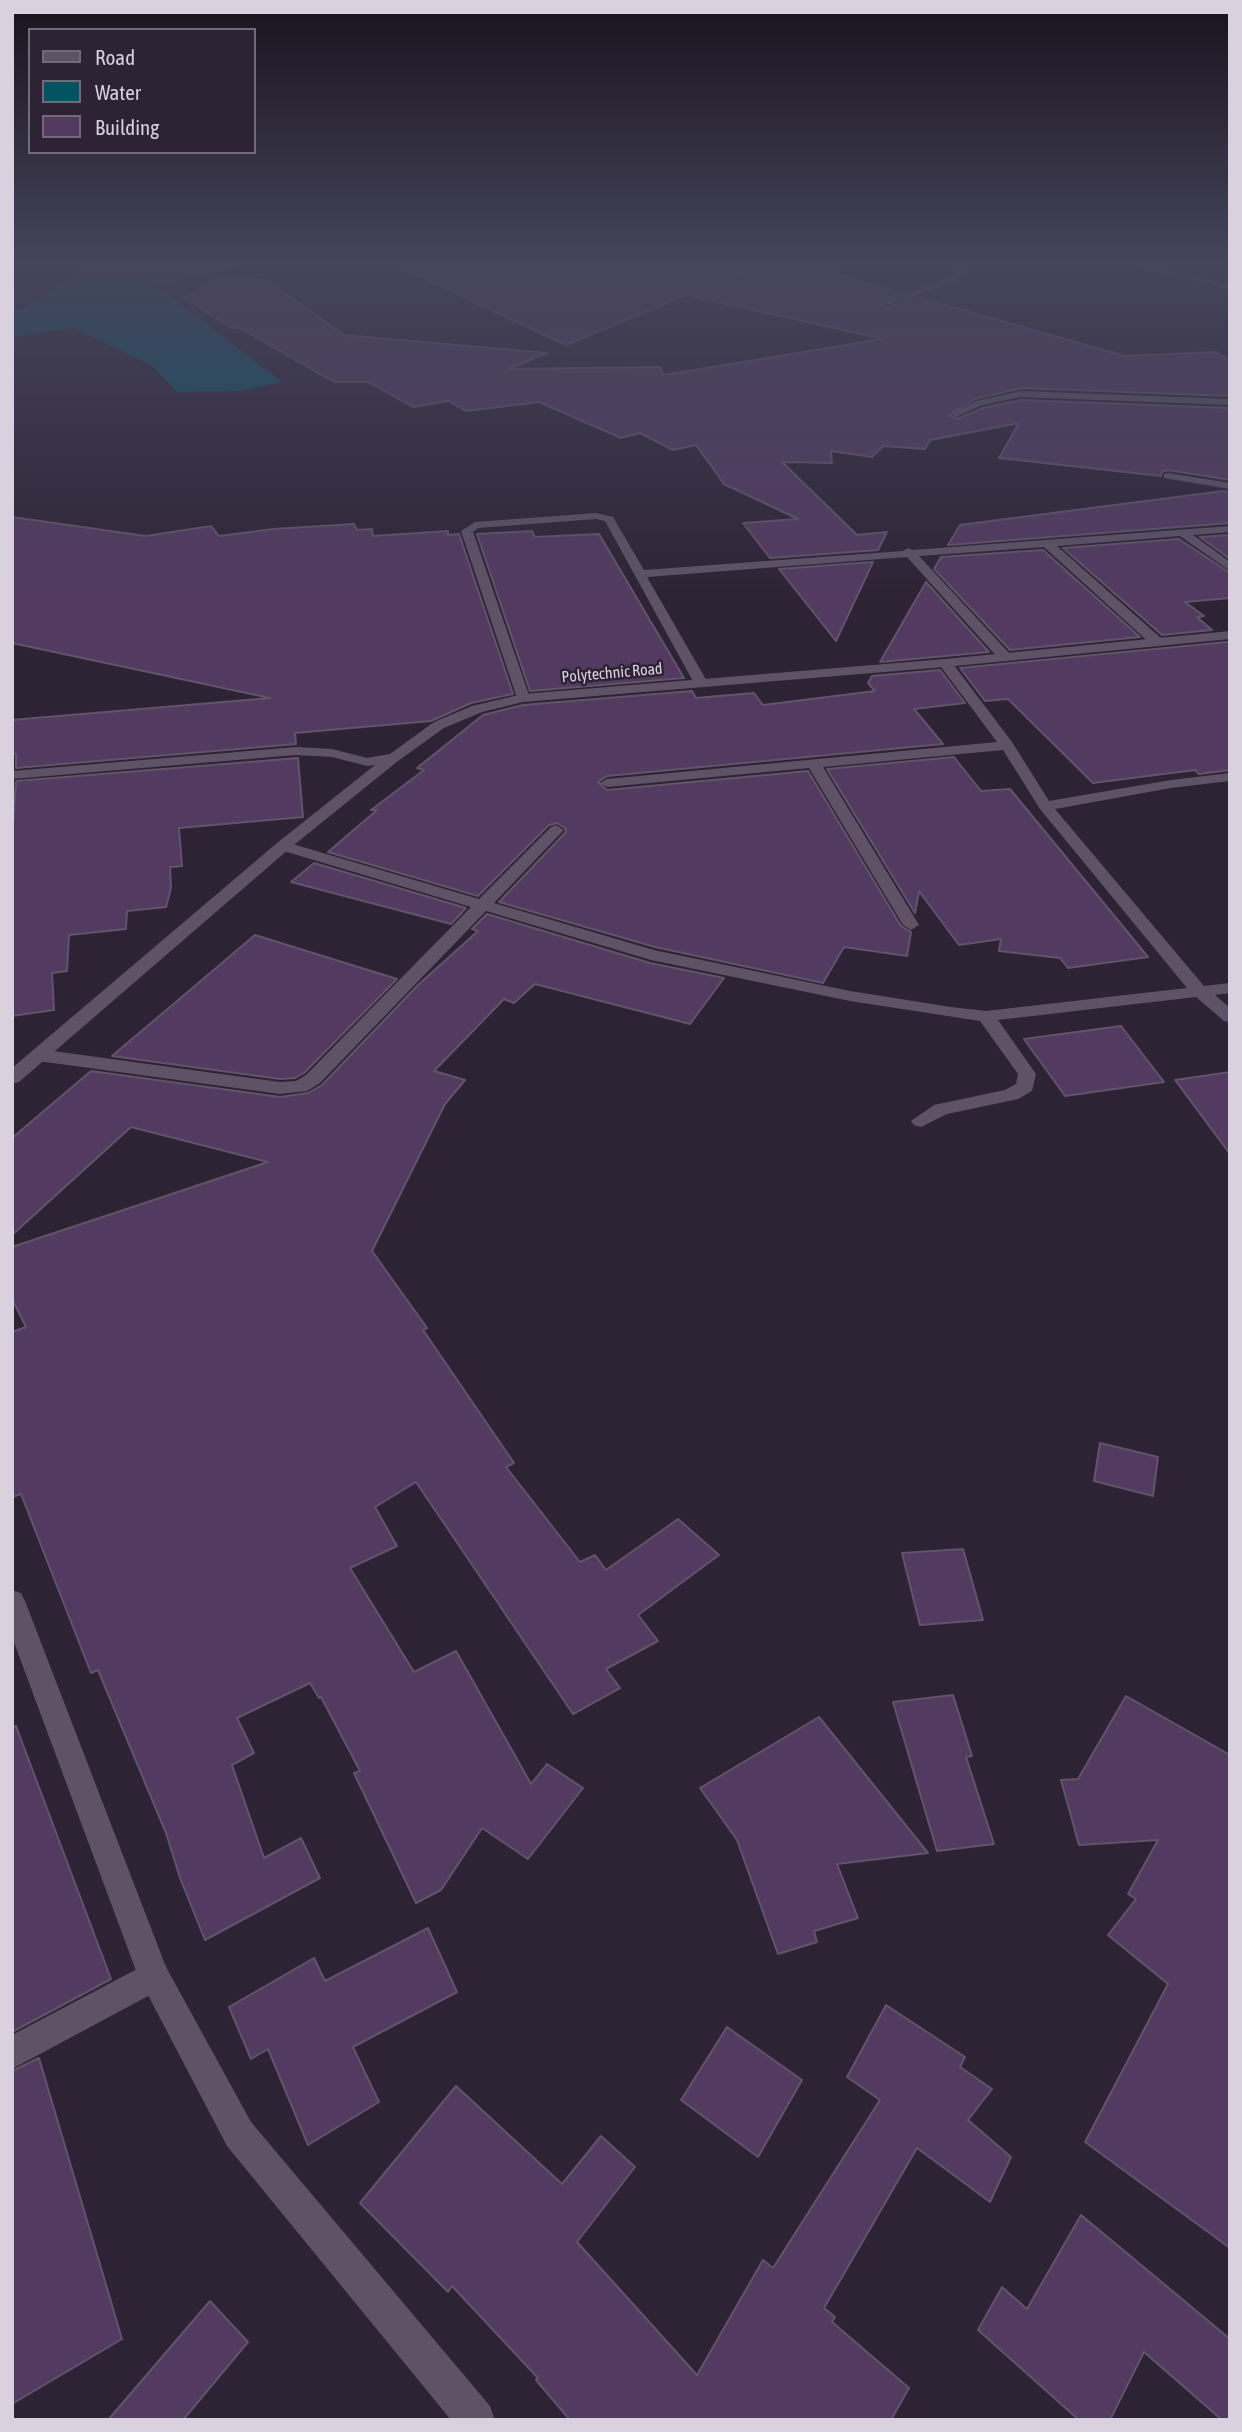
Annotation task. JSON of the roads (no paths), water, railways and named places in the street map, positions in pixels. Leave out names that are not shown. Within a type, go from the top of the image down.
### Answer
[{"type":"street","points":[[956,415],[979,403],[1021,394],[1230,402]]},
{"type":"street","points":[[1168,476],[1230,486]]},
{"type":"street","points":[[523,698],[468,527],[605,517],[609,519],[701,683]]},
{"type":"street","points":[[640,574],[1230,528]]},
{"type":"street","points":[[1182,532],[1230,568]]},
{"type":"street","points":[[1045,541],[1157,642]]},
{"type":"street","points":[[908,551],[1005,657]]},
{"type":"street","name":"Polytechnic Road","points":[[12,1078],[283,846],[439,725],[477,709],[523,698],[945,663],[1230,635]]},
{"type":"street","points":[[945,663],[1007,745],[1045,806],[1199,991],[1230,1017]]},
{"type":"street","points":[[607,783],[1007,745]]},
{"type":"street","points":[[12,775],[296,751],[332,753],[367,762],[394,758]]},
{"type":"street","points":[[813,763],[911,925]]},
{"type":"street","points":[[1045,806],[1171,784],[1230,777]]},
{"type":"street","points":[[38,1055],[280,1088],[300,1087],[313,1079],[556,830]]},
{"type":"street","points":[[283,846],[651,955],[850,996],[986,1016],[1230,988]]},
{"type":"street","points":[[921,1121],[941,1109],[1011,1095],[1025,1087],[1027,1074],[986,1016]]},
{"type":"street","points":[[12,1601],[154,1976],[239,2134],[476,2420]]},
{"type":"street","points":[[12,2053],[154,1976]]},
{"type":"water","points":[[162,376],[275,376],[282,382],[240,391],[177,392]]}]
